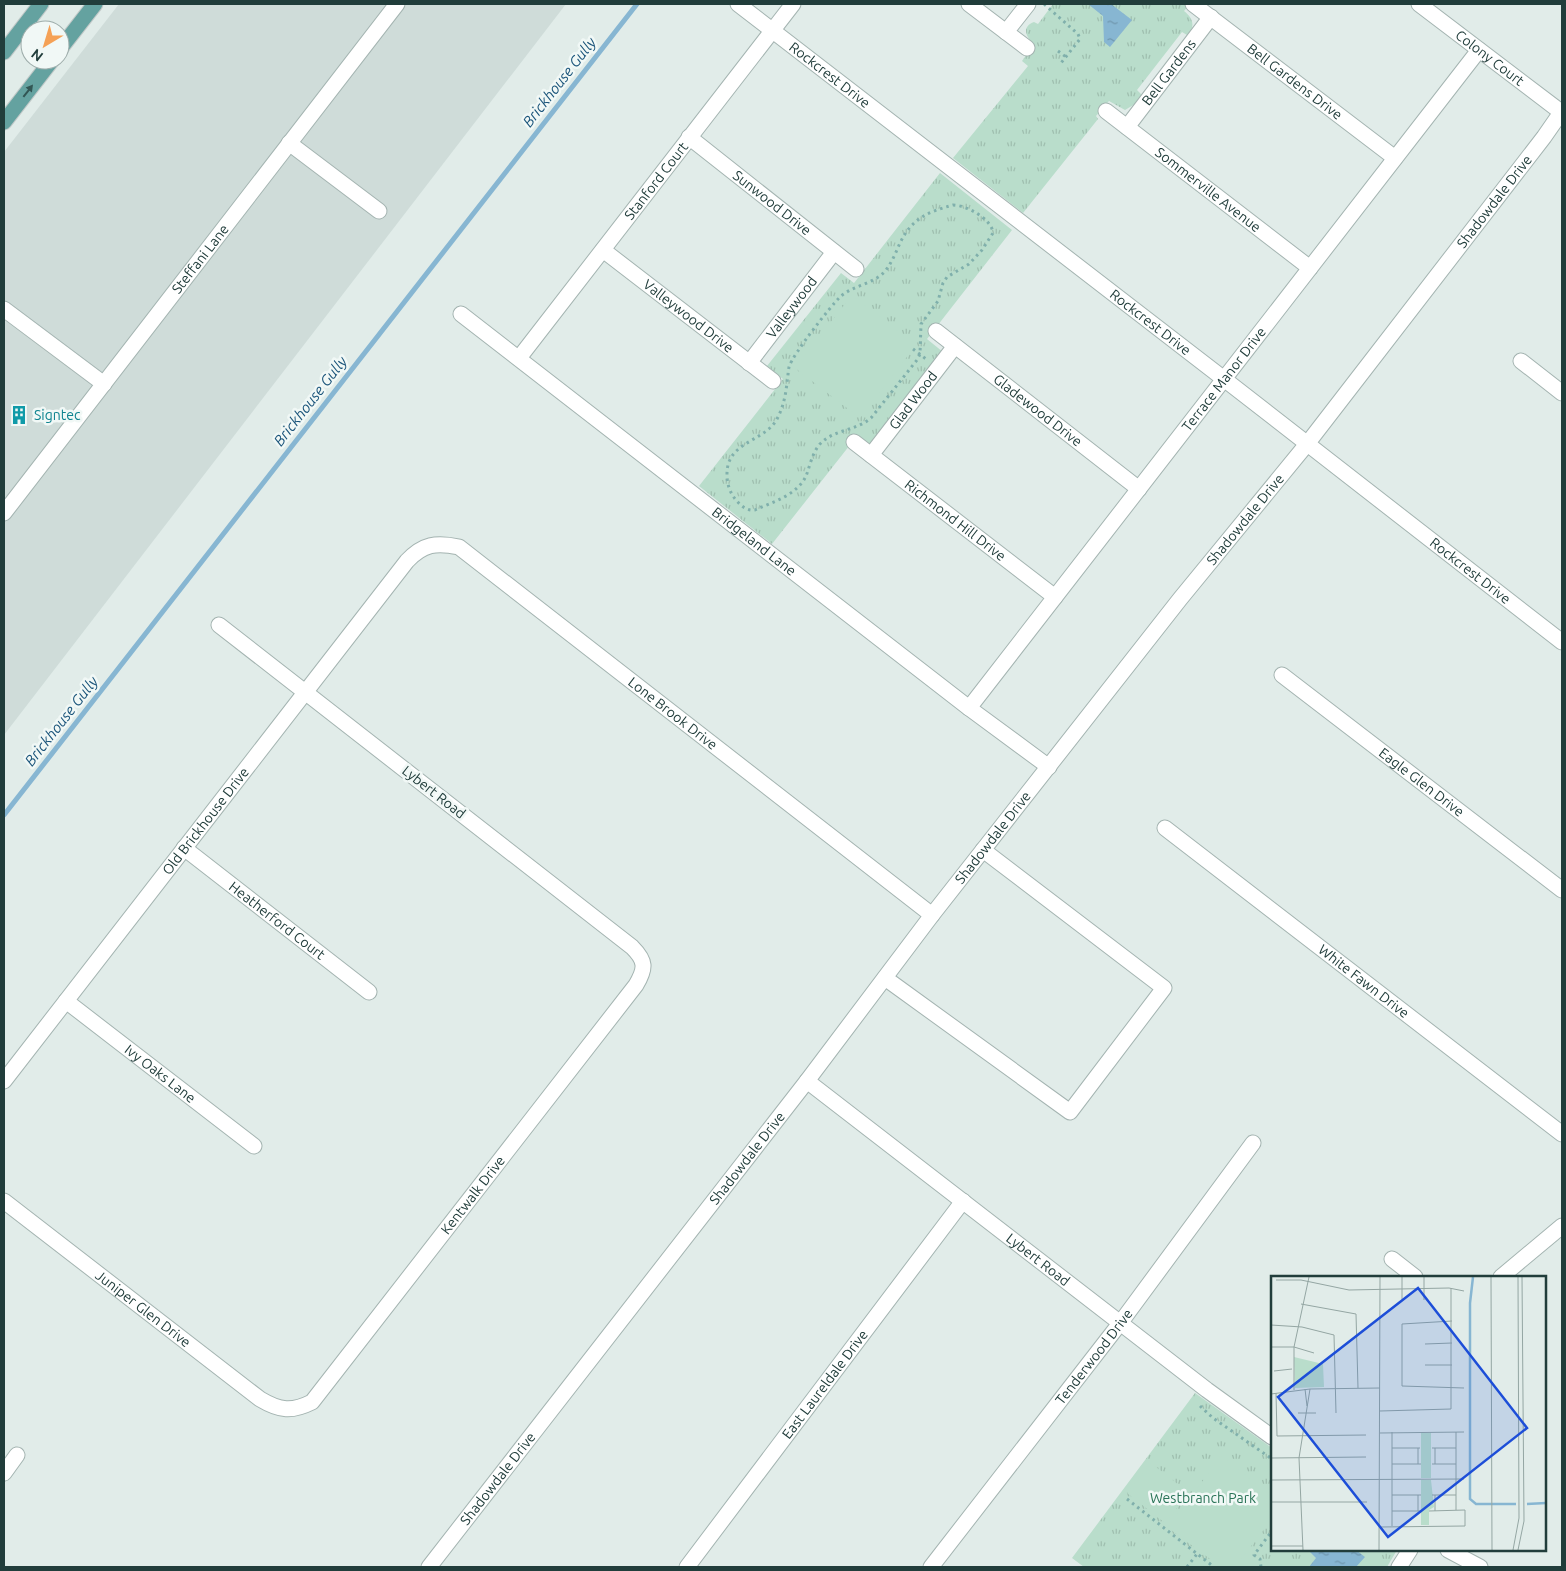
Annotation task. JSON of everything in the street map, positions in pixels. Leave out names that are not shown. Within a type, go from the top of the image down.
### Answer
[{"type":"main road","points":[[4,52],[41,4]]},
{"type":"main road","points":[[70,36],[95,4]]},
{"type":"main road","points":[[4,122],[44,70]]},
{"type":"street","name":"Steffani Lane","points":[[4,513],[397,4]]},
{"type":"street","name":"Rockcrest Drive","points":[[738,4],[1562,642]]},
{"type":"street","name":"Stanford Court","points":[[519,358],[793,4]]},
{"type":"street","points":[[969,4],[1027,48]]},
{"type":"street","points":[[1006,32],[1028,4]]},
{"type":"street","name":"Bell Gardens Drive","points":[[1194,4],[1395,158]]},
{"type":"street","name":"Colony Court","points":[[1419,4],[1562,111]]},
{"type":"street","name":"Bell Gardens","points":[[1128,127],[1211,18]]},
{"type":"street","name":"Terrace Manor Drive","points":[[969,708],[1479,50]]},
{"type":"street","name":"Sommerville Avenue","points":[[1106,111],[1310,268]]},
{"type":"street","name":"Shadowdale Drive","points":[[429,1567],[807,1081],[932,915],[1180,599],[1307,444],[1544,137],[1562,111]]},
{"type":"street","name":"Sunwood Drive","points":[[689,137],[856,270]]},
{"type":"street","points":[[290,143],[379,211]]},
{"type":"street","name":"Valleywood Drive","points":[[603,250],[773,381]]},
{"type":"street","name":"Valleywood","points":[[749,363],[834,252]]},
{"type":"street","points":[[4,309],[104,384]]},
{"type":"street","name":"Bridgeland Lane","points":[[461,314],[969,708],[1049,767]]},
{"type":"street","name":"Gladewood Drive","points":[[936,331],[1139,489]]},
{"type":"street","name":"Glad Wood","points":[[871,455],[955,346]]},
{"type":"street","points":[[1521,361],[1562,393]]},
{"type":"street","name":"Richmond Hill Drive","points":[[854,442],[1055,597]]},
{"type":"street","name":"Lone Brook Drive","points":[[407,561],[414,554],[428,546],[442,544],[459,547],[932,915]]},
{"type":"street","name":"Old Brickhouse Drive","points":[[4,1081],[407,561]]},
{"type":"street","name":"Lybert Road","points":[[219,625],[632,947],[640,955],[644,964]]},
{"type":"street","name":"Eagle Glen Drive","points":[[1282,675],[1562,890]]},
{"type":"street","name":"White Fawn Drive","points":[[1165,828],[1562,1134]]},
{"type":"street","name":"Heatherford Court","points":[[184,848],[369,992]]},
{"type":"street","points":[[885,978],[1070,1112],[1164,988],[983,850]]},
{"type":"street","name":"Kentwalk Drive","points":[[286,1410],[300,1408],[312,1402],[636,985],[643,973],[644,964]]},
{"type":"street","name":"Ivy Oaks Lane","points":[[66,1002],[254,1146]]},
{"type":"street","name":"Lybert Road","points":[[807,1081],[1207,1390],[1271,1436]]},
{"type":"street","name":"Tenderwood Drive","points":[[931,1567],[1121,1322],[1253,1143]]},
{"type":"street","name":"Juniper Glen Drive","points":[[4,1201],[260,1399],[273,1407],[286,1410]]},
{"type":"street","name":"East Laureldale Drive","points":[[687,1567],[963,1201]]},
{"type":"street","points":[[1502,1276],[1562,1226]]},
{"type":"street","points":[[1392,1258],[1414,1276]]},
{"type":"street","points":[[4,1473],[17,1455]]},
{"type":"street","points":[[1399,1567],[1409,1551]]},
{"type":"street","points":[[1450,1551],[1480,1567]]},
{"type":"path","points":[[1044,4],[1078,34],[1080,39],[1062,63]]},
{"type":"path","points":[[1058,51],[1066,57]]},
{"type":"path","points":[[959,205],[975,212],[989,224],[993,229],[993,233],[982,250],[969,264],[948,277],[943,283],[938,301],[921,324],[920,354],[871,418],[862,424],[833,434],[820,445],[805,478],[795,490],[755,510],[744,507],[733,497],[727,480],[729,463],[741,446],[772,427],[783,404],[791,362],[827,313],[841,296],[885,271],[902,239],[914,222],[934,211],[959,205]]},
{"type":"path","points":[[1128,1499],[1214,1567]]},
{"type":"path","points":[[1260,1567],[1260,1559],[1254,1554],[1271,1532]]},
{"type":"path","points":[[1187,1567],[1197,1554]]},
{"type":"shaded area","points":[[119,4],[566,4],[4,735],[4,152],[68,70],[70,70],[70,67]]},
{"type":"green space","points":[[1053,4],[1190,4],[1184,11],[1190,17],[1192,29],[1187,35],[1182,32],[1137,90],[1142,95],[1135,104],[1125,110],[1109,101],[1096,116],[1098,119],[1023,213],[953,158],[1028,66],[1022,61],[1034,44],[1027,35],[1026,29],[1034,22],[1038,24]]},
{"type":"green space","points":[[940,173],[1012,230],[927,339],[943,352],[869,445],[857,436],[772,544],[699,486],[783,379],[767,366],[841,273],[854,283]]},
{"type":"green space","points":[[852,295],[916,345],[860,418],[795,368]]},
{"type":"green space","name":"Westbranch Park","points":[[1195,1393],[1271,1447],[1271,1551],[1396,1551],[1387,1567],[1084,1567],[1072,1558]]},
{"type":"green space","points":[[1222,1456],[1271,1496],[1271,1520],[1235,1567],[1221,1567],[1167,1527]]},
{"type":"green space","points":[[1151,1463],[1189,1493],[1165,1523],[1127,1493]]},
{"type":"water","points":[[1088,4],[1111,4],[1132,20],[1110,47],[1104,42],[1103,16]]},
{"type":"water","points":[[1309,1551],[1357,1551],[1365,1557],[1356,1567],[1309,1567],[1316,1558]]},
{"type":"waterway","name":"Brickhouse Gully","points":[[4,815],[637,4]]},
{"type":"place","name":"Signtec","points":[[19,415]]}]
